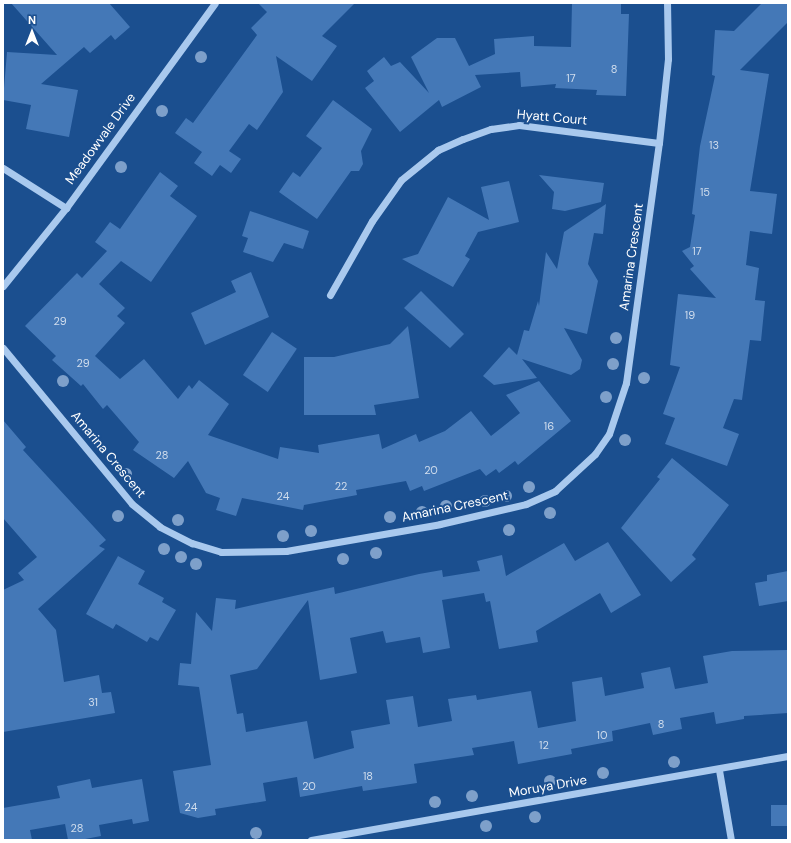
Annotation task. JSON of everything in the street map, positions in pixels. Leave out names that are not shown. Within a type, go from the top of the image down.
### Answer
[{"type":"street","name":"Meadowvale Drive","points":[[3,286],[66,208],[215,3]]},
{"type":"street","name":"Amarina Crescent","points":[[3,348],[132,504],[160,528],[199,545],[221,552],[252,554],[286,551],[478,517],[526,504],[554,491],[582,467],[609,434],[619,412],[626,383],[659,144],[668,59],[667,3]]},
{"type":"street","name":"Hyatt Court","points":[[330,295],[372,221],[401,180],[438,150],[491,129],[519,125],[659,144]]},
{"type":"street","points":[[3,168],[66,208]]},
{"type":"street","name":"Moruya Drive","points":[[311,840],[719,770],[788,756]]},
{"type":"street","points":[[719,770],[731,840]]},
{"type":"building","points":[[11,3],[109,3],[130,27],[115,40],[111,35],[90,53],[84,47],[41,84],[78,90],[69,137],[26,129],[31,105],[3,100],[7,52],[57,55]]},
{"type":"building","points":[[258,3],[355,3],[322,36],[337,46],[312,81],[276,56],[283,92],[257,130],[249,124],[229,151],[241,159],[231,173],[220,165],[212,176],[194,163],[202,152],[175,133],[186,118],[193,123],[257,35],[251,28],[267,12]]},
{"type":"building","points":[[572,3],[621,3],[621,14],[629,14],[626,96],[596,95],[597,90],[555,88],[556,84],[521,87],[520,72],[475,75],[481,87],[442,107],[439,100],[400,132],[365,88],[374,81],[367,71],[384,57],[391,66],[400,62],[429,93],[411,57],[437,38],[455,38],[469,66],[495,54],[494,39],[534,36],[534,46],[571,47]]},
{"type":"building","points":[[762,3],[788,3],[788,22],[740,70],[769,74],[750,191],[777,194],[772,234],[750,231],[746,265],[759,268],[755,300],[765,301],[761,341],[750,340],[742,400],[734,399],[723,428],[739,434],[727,466],[665,444],[675,418],[663,414],[680,367],[670,365],[678,294],[716,298],[690,269],[694,266],[682,251],[690,247],[695,215],[692,214],[700,146],[715,76],[712,75],[715,30],[734,31]]},
{"type":"building","points":[[333,100],[372,129],[361,151],[363,164],[359,171],[351,171],[317,219],[279,192],[293,172],[300,177],[322,148],[306,136]]},
{"type":"building","points":[[160,172],[178,186],[170,196],[197,216],[151,282],[121,261],[99,284],[125,308],[117,316],[125,323],[95,356],[120,379],[144,359],[178,399],[189,385],[192,389],[199,380],[229,404],[208,435],[278,459],[280,447],[319,453],[318,445],[379,434],[382,449],[416,434],[419,442],[445,431],[471,411],[491,436],[520,413],[506,395],[539,381],[571,421],[518,465],[515,461],[499,473],[496,469],[486,476],[480,469],[424,491],[422,486],[410,491],[406,481],[356,490],[357,495],[304,505],[303,510],[242,498],[236,516],[216,510],[220,498],[206,493],[188,461],[174,478],[133,450],[139,442],[107,405],[103,409],[83,384],[81,386],[52,360],[56,356],[25,326],[77,273],[82,278],[107,251],[95,242],[110,222],[120,229]]},
{"type":"building","points":[[539,175],[604,183],[601,202],[565,211],[552,209],[554,192]]},
{"type":"building","points":[[509,181],[519,222],[478,232],[465,256],[470,259],[453,287],[402,259],[418,254],[448,197],[489,220],[481,187]]},
{"type":"building","points":[[606,204],[603,234],[594,233],[588,264],[598,281],[587,334],[564,328],[582,360],[580,369],[571,375],[522,359],[537,378],[494,385],[483,376],[509,347],[517,355],[524,330],[529,331],[538,301],[539,306],[546,252],[557,269],[564,232]]},
{"type":"building","points":[[250,211],[309,231],[303,249],[284,243],[273,262],[243,252],[248,238],[242,236]]},
{"type":"building","points":[[251,272],[269,317],[205,345],[191,313],[236,292],[231,281]]},
{"type":"building","points":[[421,291],[464,334],[450,348],[404,308]]},
{"type":"building","points":[[408,326],[419,398],[374,405],[376,415],[304,415],[304,357],[334,357],[390,344]]},
{"type":"building","points":[[272,332],[297,349],[268,392],[243,375]]},
{"type":"building","points":[[3,420],[26,447],[23,450],[106,540],[99,546],[105,549],[38,609],[56,630],[64,682],[99,675],[102,693],[111,692],[115,713],[3,732],[3,590],[24,580],[18,573],[37,557],[3,518]]},
{"type":"building","points":[[672,458],[729,505],[692,555],[696,559],[671,582],[621,528],[660,479],[657,477]]},
{"type":"building","points":[[608,542],[641,595],[611,613],[600,593],[536,631],[538,642],[499,649],[490,601],[486,602],[484,593],[442,600],[450,648],[423,653],[420,637],[386,643],[383,631],[350,638],[357,673],[320,680],[308,600],[257,669],[230,675],[237,714],[243,713],[246,732],[307,721],[314,759],[354,748],[351,731],[390,724],[386,700],[413,696],[418,727],[452,721],[448,699],[476,695],[477,700],[531,691],[538,728],[576,721],[572,682],[602,677],[605,696],[644,688],[641,673],[670,667],[675,689],[708,683],[703,656],[732,651],[788,650],[788,713],[744,716],[744,719],[716,724],[714,712],[680,718],[682,729],[653,735],[650,723],[612,731],[613,741],[571,749],[572,754],[518,764],[514,741],[472,748],[474,755],[414,764],[417,783],[363,791],[362,786],[300,797],[297,777],[263,783],[266,801],[215,809],[216,815],[198,818],[180,813],[173,771],[211,765],[199,687],[178,685],[180,663],[191,664],[196,612],[212,631],[216,598],[236,600],[235,609],[334,587],[335,594],[442,570],[443,577],[480,571],[477,561],[502,555],[506,576],[564,543],[575,561]]},
{"type":"building","points":[[118,556],[145,571],[138,584],[164,598],[162,602],[176,610],[158,641],[150,637],[147,642],[116,624],[113,629],[86,614]]},
{"type":"building","points":[[788,571],[788,601],[759,606],[755,583],[767,581],[767,575]]},
{"type":"building","points":[[90,779],[92,788],[142,779],[149,821],[133,824],[132,819],[99,825],[101,836],[80,840],[68,840],[65,824],[30,830],[32,840],[3,840],[3,808],[60,798],[57,786]]},
{"type":"building","points":[[771,805],[788,805],[788,826],[771,826]]}]
